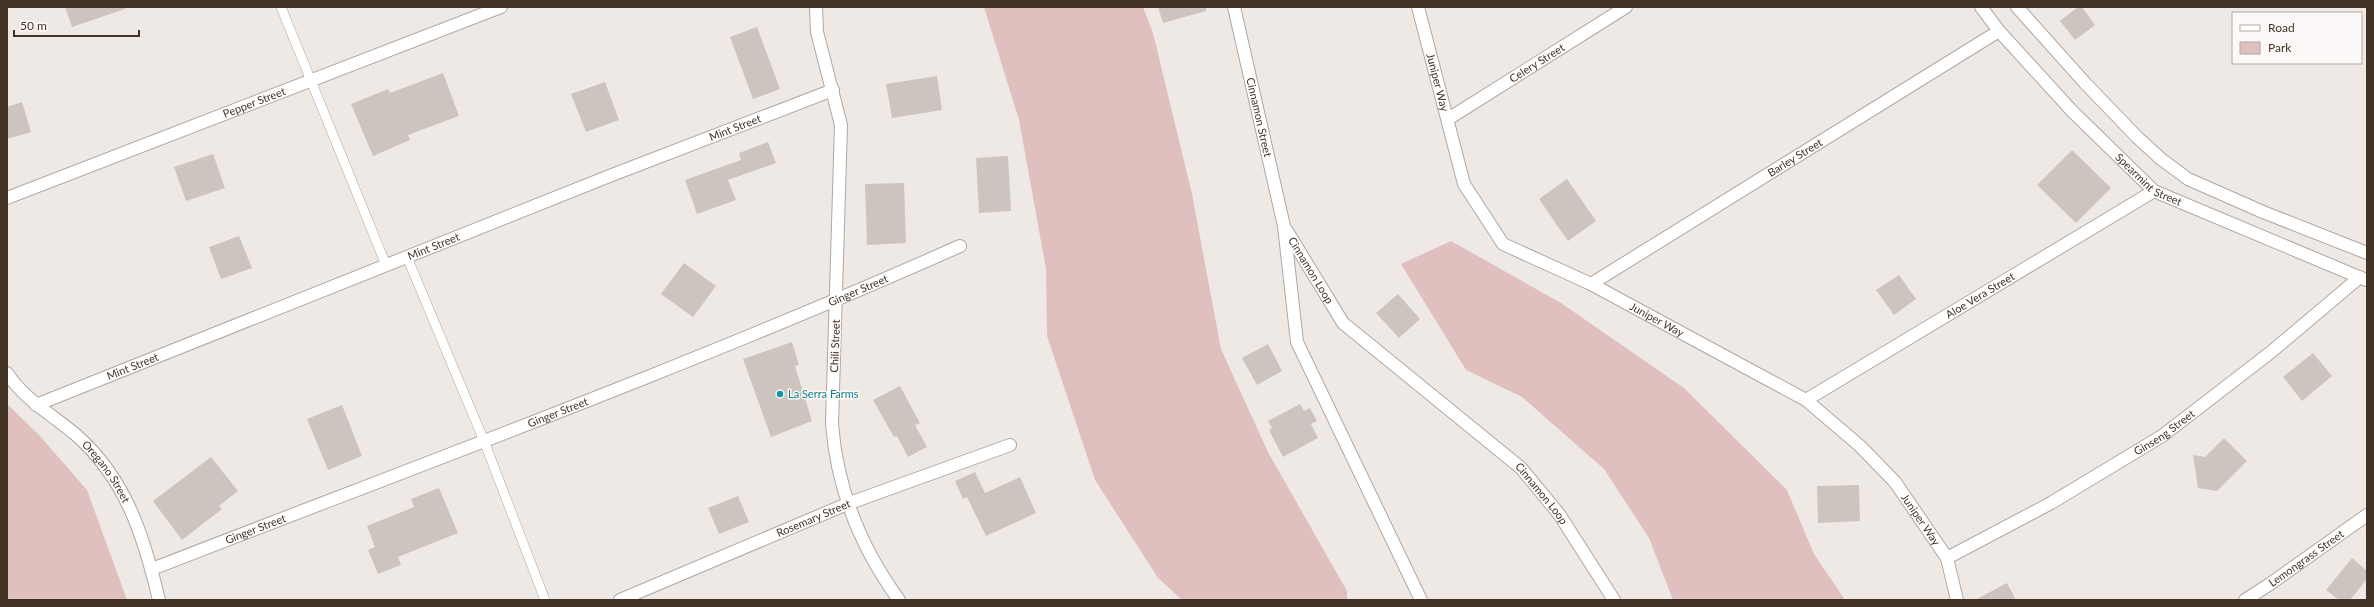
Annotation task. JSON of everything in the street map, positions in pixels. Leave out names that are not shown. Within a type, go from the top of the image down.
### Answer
[{"type":"street","name":"Pepper Street","points":[[7,198],[311,82],[501,7]]},
{"type":"street","name":"Chili Street","points":[[816,7],[817,32],[841,125],[837,300],[832,424],[835,457],[847,504],[870,551],[900,600]]},
{"type":"street","name":"Cinnamon Street","points":[[1234,7],[1284,226]]},
{"type":"street","name":"Juniper Way","points":[[1418,7],[1464,184],[1503,244],[1591,284],[1806,400],[1860,446],[1895,482],[1947,558],[1957,600]]},
{"type":"street","name":"Celery Street","points":[[1448,119],[1626,7]]},
{"type":"street","name":"Spearmint Street","points":[[1981,7],[1999,31],[2072,111],[2154,191],[2363,279]]},
{"type":"street","points":[[2017,7],[2085,83],[2137,137],[2161,159],[2188,179],[2263,212],[2367,253]]},
{"type":"street","name":"Barley Street","points":[[1591,284],[1999,31]]},
{"type":"street","name":"Mint Street","points":[[36,405],[386,265],[833,90]]},
{"type":"street","name":"Aloe Vera Street","points":[[1806,400],[2154,191]]},
{"type":"street","name":"Cinnamon Loop","points":[[1284,226],[1297,342],[1421,600]]},
{"type":"street","name":"Cinnamon Loop","points":[[1284,226],[1343,323],[1521,468],[1559,514],[1614,600]]},
{"type":"street","name":"Ginger Street","points":[[152,569],[484,441],[837,300],[960,246]]},
{"type":"street","name":"Ginseng Street","points":[[1947,558],[2051,503],[2162,436],[2363,279]]},
{"type":"street","name":"Oregano Street","points":[[7,373],[15,385],[36,405],[76,435],[124,492],[135,516],[152,569],[159,600]]},
{"type":"street","name":"Rosemary Street","points":[[620,600],[847,504],[1010,445]]},
{"type":"street","name":"Lemongrass Street","points":[[2245,600],[2367,515]]},
{"type":"lane","points":[[281,7],[386,265]]},
{"type":"lane","points":[[407,257],[484,441],[545,600]]},
{"type":"green space","points":[[984,7],[1143,7],[1153,33],[1192,194],[1221,349],[1268,452],[1347,591],[1347,600],[1182,600],[1158,578],[1095,480],[1047,336],[1046,269],[1019,120]]},
{"type":"green space","points":[[1451,241],[1561,303],[1684,388],[1787,490],[1814,554],[1845,600],[1673,600],[1649,538],[1604,469],[1522,397],[1466,370],[1401,264]]},
{"type":"green space","points":[[7,404],[39,435],[87,490],[127,600],[7,600]]},
{"type":"building","points":[[65,7],[125,7],[125,9],[72,27]]},
{"type":"building","points":[[1158,7],[1206,7],[1206,11],[1163,23]]},
{"type":"building","points":[[2078,7],[2082,7],[2095,25],[2075,40],[2060,21]]},
{"type":"building","points":[[757,27],[780,89],[753,99],[730,37]]},
{"type":"building","points":[[443,73],[459,116],[408,135],[410,140],[373,156],[351,104],[388,89],[390,93]]},
{"type":"building","points":[[937,76],[942,110],[892,118],[886,84]]},
{"type":"building","points":[[605,82],[619,120],[586,132],[571,94]]},
{"type":"building","points":[[22,102],[31,132],[7,139],[7,107]]},
{"type":"building","points":[[768,142],[776,163],[728,180],[736,200],[697,214],[685,180],[741,160],[739,153]]},
{"type":"building","points":[[2072,150],[2111,188],[2076,223],[2037,185]]},
{"type":"building","points":[[213,154],[225,188],[186,201],[174,167]]},
{"type":"building","points":[[1008,156],[1011,211],[979,213],[976,158]]},
{"type":"building","points":[[1567,179],[1596,221],[1568,241],[1539,199]]},
{"type":"building","points":[[904,183],[906,243],[867,245],[865,184]]},
{"type":"building","points":[[239,236],[252,268],[221,279],[209,247]]},
{"type":"building","points":[[684,263],[716,286],[693,317],[661,294]]},
{"type":"building","points":[[1899,275],[1916,299],[1894,315],[1876,290]]},
{"type":"building","points":[[1398,294],[1420,319],[1399,338],[1376,313]]},
{"type":"building","name":"La Serra Farms","points":[[792,342],[799,365],[795,366],[812,421],[771,437],[743,359]]},
{"type":"building","points":[[1268,344],[1282,371],[1257,385],[1242,358]]},
{"type":"building","points":[[2313,353],[2332,376],[2302,401],[2283,377]]},
{"type":"building","points":[[900,386],[920,423],[915,425],[927,447],[908,457],[897,436],[894,437],[873,400]]},
{"type":"building","points":[[1300,404],[1304,411],[1310,408],[1317,421],[1311,424],[1318,438],[1283,457],[1269,430],[1272,428],[1268,421]]},
{"type":"building","points":[[342,405],[362,456],[328,470],[307,419]]},
{"type":"building","points":[[2224,438],[2247,461],[2217,491],[2198,488],[2193,455],[2205,457]]},
{"type":"building","points":[[211,457],[238,491],[219,506],[222,509],[182,540],[153,501]]},
{"type":"building","points":[[975,472],[985,493],[1020,477],[1036,513],[986,536],[967,497],[963,499],[955,481]]},
{"type":"building","points":[[1859,485],[1860,521],[1818,523],[1817,486]]},
{"type":"building","points":[[439,488],[458,533],[398,557],[401,565],[378,574],[368,550],[375,547],[367,526],[414,507],[411,499]]},
{"type":"building","points":[[738,496],[749,522],[719,534],[708,508]]},
{"type":"building","points":[[2352,558],[2367,571],[2367,579],[2350,600],[2339,600],[2326,590]]},
{"type":"building","points":[[2007,583],[2016,600],[1975,600]]},
{"type":"place","name":"La Serra Farms","points":[[780,394]]}]
